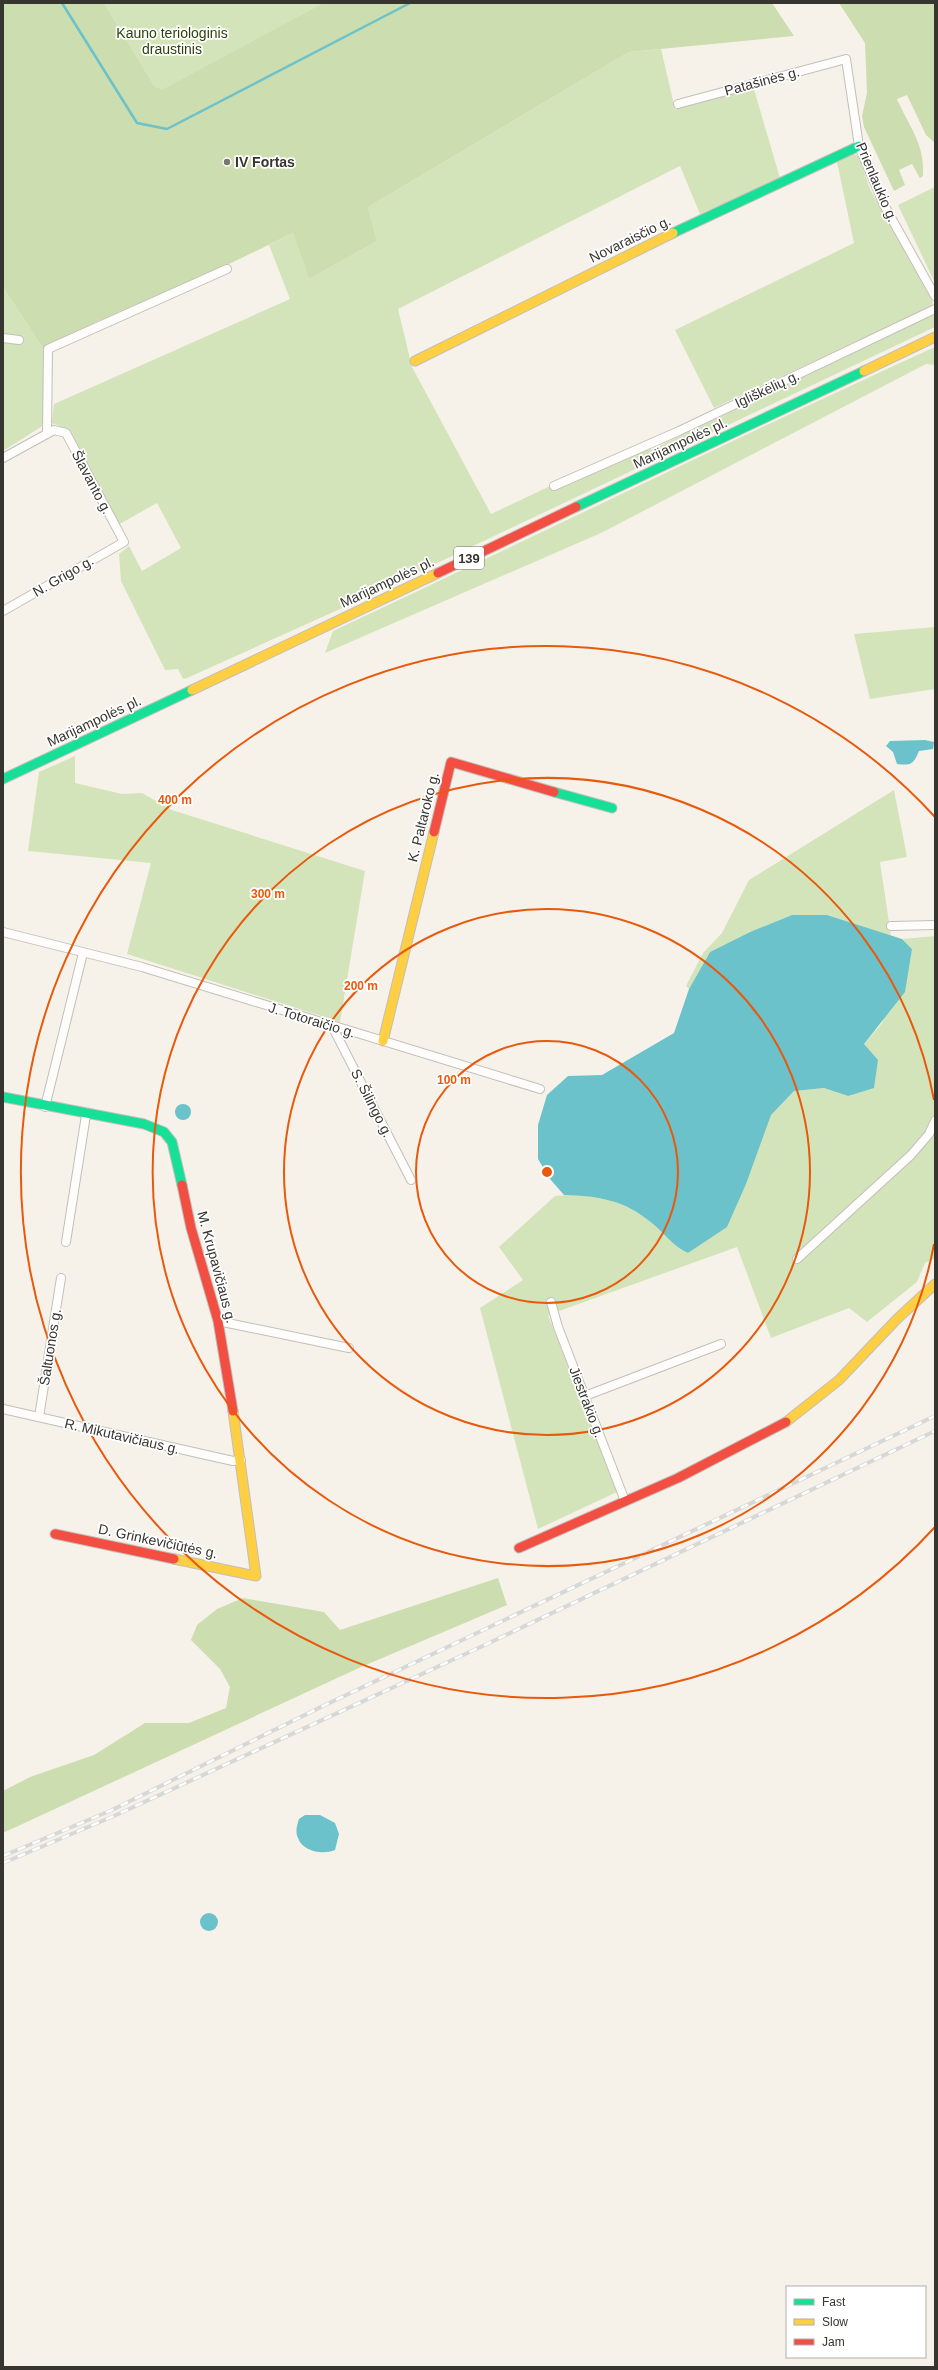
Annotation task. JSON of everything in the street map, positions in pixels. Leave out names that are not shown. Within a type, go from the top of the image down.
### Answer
[{"type":"street","name":"Patašinės g.","points":[[678,104],[846,59]]},
{"type":"street","name":"Prienlaukio g.","points":[[846,59],[859,146],[884,206],[935,296]]},
{"type":"street","name":"Novaraisčio g.","points":[[415,361],[632,253],[859,146]]},
{"type":"street","points":[[3,458],[51,432],[48,349],[226,269]]},
{"type":"street","name":"Igliškėlių g.","points":[[554,486],[679,431],[935,309]]},
{"type":"street","name":"Marijampolės pl.","points":[[3,779],[935,337]]},
{"type":"street","points":[[3,338],[19,340]]},
{"type":"street","name":"Šlavanto g.","points":[[51,432],[66,433],[124,542]]},
{"type":"street","name":"N. Grigo g.","points":[[3,611],[124,542]]},
{"type":"street","name":"K. Paltaroko g.","points":[[383,1041],[451,762],[612,808]]},
{"type":"street","points":[[891,926],[935,924]]},
{"type":"street","name":"J. Totoraičio g.","points":[[3,932],[142,968],[540,1089]]},
{"type":"street","points":[[45,1106],[83,953]]},
{"type":"street","name":"S. Šilingo g.","points":[[332,1026],[411,1180]]},
{"type":"street","name":"M. Krupavičiaus g.","points":[[3,1097],[86,1115],[144,1124],[164,1132],[172,1142],[191,1228],[218,1321],[241,1460],[256,1576]]},
{"type":"street","points":[[66,1242],[86,1115]]},
{"type":"street","points":[[797,1259],[911,1156],[929,1134],[935,1121]]},
{"type":"street","name":"Šaltuonos g.","points":[[39,1417],[61,1278]]},
{"type":"street","points":[[519,1548],[678,1478],[790,1420],[839,1380],[897,1319],[935,1284]]},
{"type":"street","name":"Jiestrakio g.","points":[[551,1302],[558,1327],[625,1501]]},
{"type":"street","points":[[218,1321],[348,1348]]},
{"type":"street","points":[[585,1396],[720,1344]]},
{"type":"street","name":"R. Mikutavičiaus g.","points":[[3,1410],[233,1461],[241,1460]]},
{"type":"street","name":"D. Grinkevičiūtės g.","points":[[54,1534],[256,1576]]},
{"type":"green space","name":"IV Fortas","points":[[3,3],[104,3],[155,87],[162,90],[323,3],[772,3],[794,36],[629,52],[368,207],[377,241],[309,279],[293,233],[192,282],[96,322],[44,350],[3,287]]},
{"type":"green space","name":"Kauno teriologinis draustinis","points":[[104,3],[323,3],[162,91],[155,87]]},
{"type":"green space","points":[[839,3],[935,3],[935,143],[926,135],[907,95],[897,99],[919,145],[923,164],[923,176],[920,178],[912,164],[899,170],[905,185],[894,191],[864,127],[862,116],[867,93],[865,43]]},
{"type":"green space","points":[[661,49],[675,109],[753,86],[780,178],[700,214],[680,166],[398,309],[412,367],[491,514],[645,441],[651,450],[934,314],[935,327],[349,605],[187,678],[183,679],[178,669],[165,670],[121,581],[119,554],[129,546],[142,571],[181,548],[157,503],[118,525],[69,430],[52,423],[54,404],[290,299],[269,245],[293,233],[309,279],[377,241],[368,207],[629,52]]},
{"type":"green space","points":[[853,154],[859,156],[870,189],[933,302],[930,307],[714,408],[675,330],[854,243],[837,162]]},
{"type":"green space","points":[[935,187],[935,283],[898,205]]},
{"type":"green space","points":[[3,287],[44,350],[44,425],[3,451]]},
{"type":"green space","points":[[935,347],[935,365],[926,364],[601,533],[325,653],[333,631]]},
{"type":"green space","points":[[935,627],[935,689],[870,699],[854,634]]},
{"type":"green space","points":[[75,756],[75,783],[122,794],[142,793],[172,810],[365,871],[340,1022],[127,954],[151,863],[28,851],[39,772]]},
{"type":"green space","points":[[894,790],[907,857],[880,862],[891,936],[827,915],[792,915],[750,932],[710,952],[689,989],[686,986],[703,953],[722,933],[749,880]]},
{"type":"green space","points":[[935,936],[935,1258],[925,1263],[917,1282],[867,1322],[849,1308],[771,1338],[737,1247],[548,1315],[617,1492],[538,1529],[480,1308],[523,1280],[499,1247],[555,1196],[582,1195],[607,1200],[631,1209],[653,1224],[673,1243],[688,1253],[700,1244],[761,1139],[771,1115],[794,1091],[824,1088],[848,1096],[864,1044],[882,1023],[912,949],[902,939]]},
{"type":"green space","points":[[498,1578],[507,1605],[361,1667],[3,1833],[3,1791],[30,1777],[94,1755],[145,1723],[189,1723],[226,1708],[230,1687],[220,1669],[191,1640],[197,1625],[217,1609],[243,1598],[324,1612],[340,1630]]},
{"type":"water","points":[[925,740],[934,742],[933,749],[919,751],[914,761],[909,764],[897,764],[893,752],[886,746],[890,741]]},
{"type":"water","points":[[792,915],[827,915],[902,939],[912,949],[905,992],[864,1044],[878,1060],[874,1088],[848,1096],[824,1088],[794,1091],[771,1115],[746,1184],[727,1227],[688,1253],[673,1243],[643,1216],[632,1209],[600,1198],[564,1195],[550,1179],[538,1159],[538,1125],[547,1095],[568,1076],[602,1075],[674,1033],[689,989],[710,952],[750,932]]},
{"type":"water","points":[[183,1104],[189,1106],[191,1112],[189,1118],[183,1120],[177,1118],[175,1112],[177,1106]]},
{"type":"water","points":[[305,1815],[320,1815],[335,1823],[339,1834],[335,1850],[325,1852],[314,1851],[301,1843],[296,1831],[299,1819]]},
{"type":"water","points":[[209,1913],[215,1916],[218,1922],[215,1928],[209,1931],[203,1928],[200,1922],[203,1916]]},
{"type":"waterway","points":[[62,3],[137,123],[167,129],[410,3]]},
{"type":"railway","points":[[3,1856],[112,1810],[323,1706],[935,1416]]},
{"type":"railway","points":[[3,1863],[114,1816],[487,1644],[935,1431]]},
{"type":"traffic: fast","points":[[673,233],[859,146]]},
{"type":"traffic: fast","points":[[576,507],[864,371]]},
{"type":"traffic: fast","points":[[3,779],[192,690]]},
{"type":"traffic: fast","points":[[554,792],[612,808]]},
{"type":"traffic: fast","points":[[3,1097],[144,1124],[164,1132],[172,1142],[182,1185]]},
{"type":"traffic: slow","points":[[415,361],[673,233]]},
{"type":"traffic: slow","points":[[864,371],[935,337]]},
{"type":"traffic: slow","points":[[192,690],[438,573]]},
{"type":"traffic: slow","points":[[383,1041],[434,832]]},
{"type":"traffic: slow","points":[[786,1422],[839,1380],[897,1319],[935,1284]]},
{"type":"traffic: slow","points":[[174,1559],[256,1576],[233,1411]]},
{"type":"traffic: jam","points":[[438,573],[576,507]]},
{"type":"traffic: jam","points":[[434,832],[451,762],[554,792]]},
{"type":"traffic: jam","points":[[182,1185],[191,1228],[218,1321],[233,1411]]},
{"type":"traffic: jam","points":[[519,1548],[678,1478],[786,1422]]},
{"type":"traffic: jam","points":[[55,1534],[174,1559]]},
{"type":"place","name":"IV Fortas","points":[[227,162]]}]
